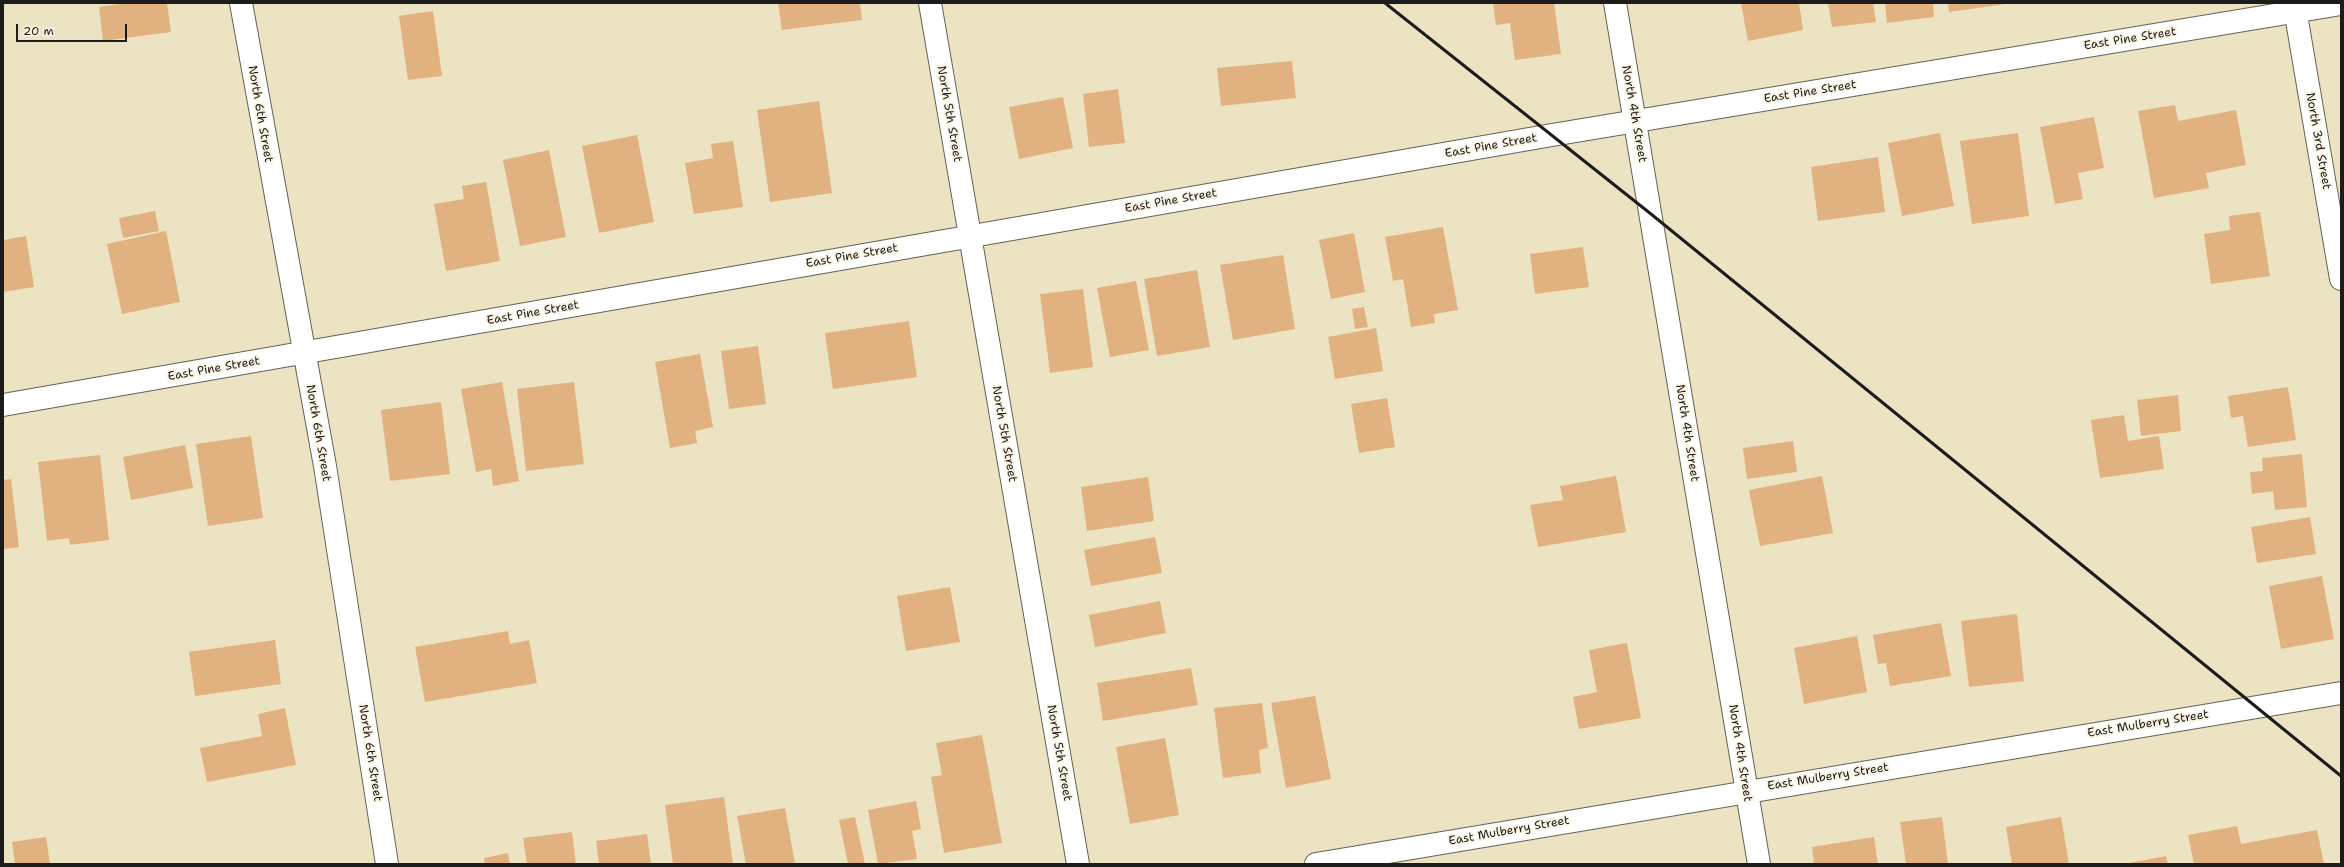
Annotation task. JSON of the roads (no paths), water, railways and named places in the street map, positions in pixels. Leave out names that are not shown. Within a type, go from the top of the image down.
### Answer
[{"type":"street","name":"North 6th Street","points":[[241,3],[324,466],[387,864]]},
{"type":"street","name":"North 5th Street","points":[[930,3],[1078,864]]},
{"type":"street","name":"North 4th Street","points":[[1615,3],[1636,121],[1759,864]]},
{"type":"street","name":"East Pine Street","points":[[3,405],[304,354],[969,236],[2295,7],[2341,4]]},
{"type":"street","name":"North 3rd Street","points":[[2295,7],[2341,279]]},
{"type":"street","name":"East Mulberry Street","points":[[1316,864],[1746,791],[2341,693]]},
{"type":"railway","points":[[1385,3],[1651,214],[2341,776]]}]
